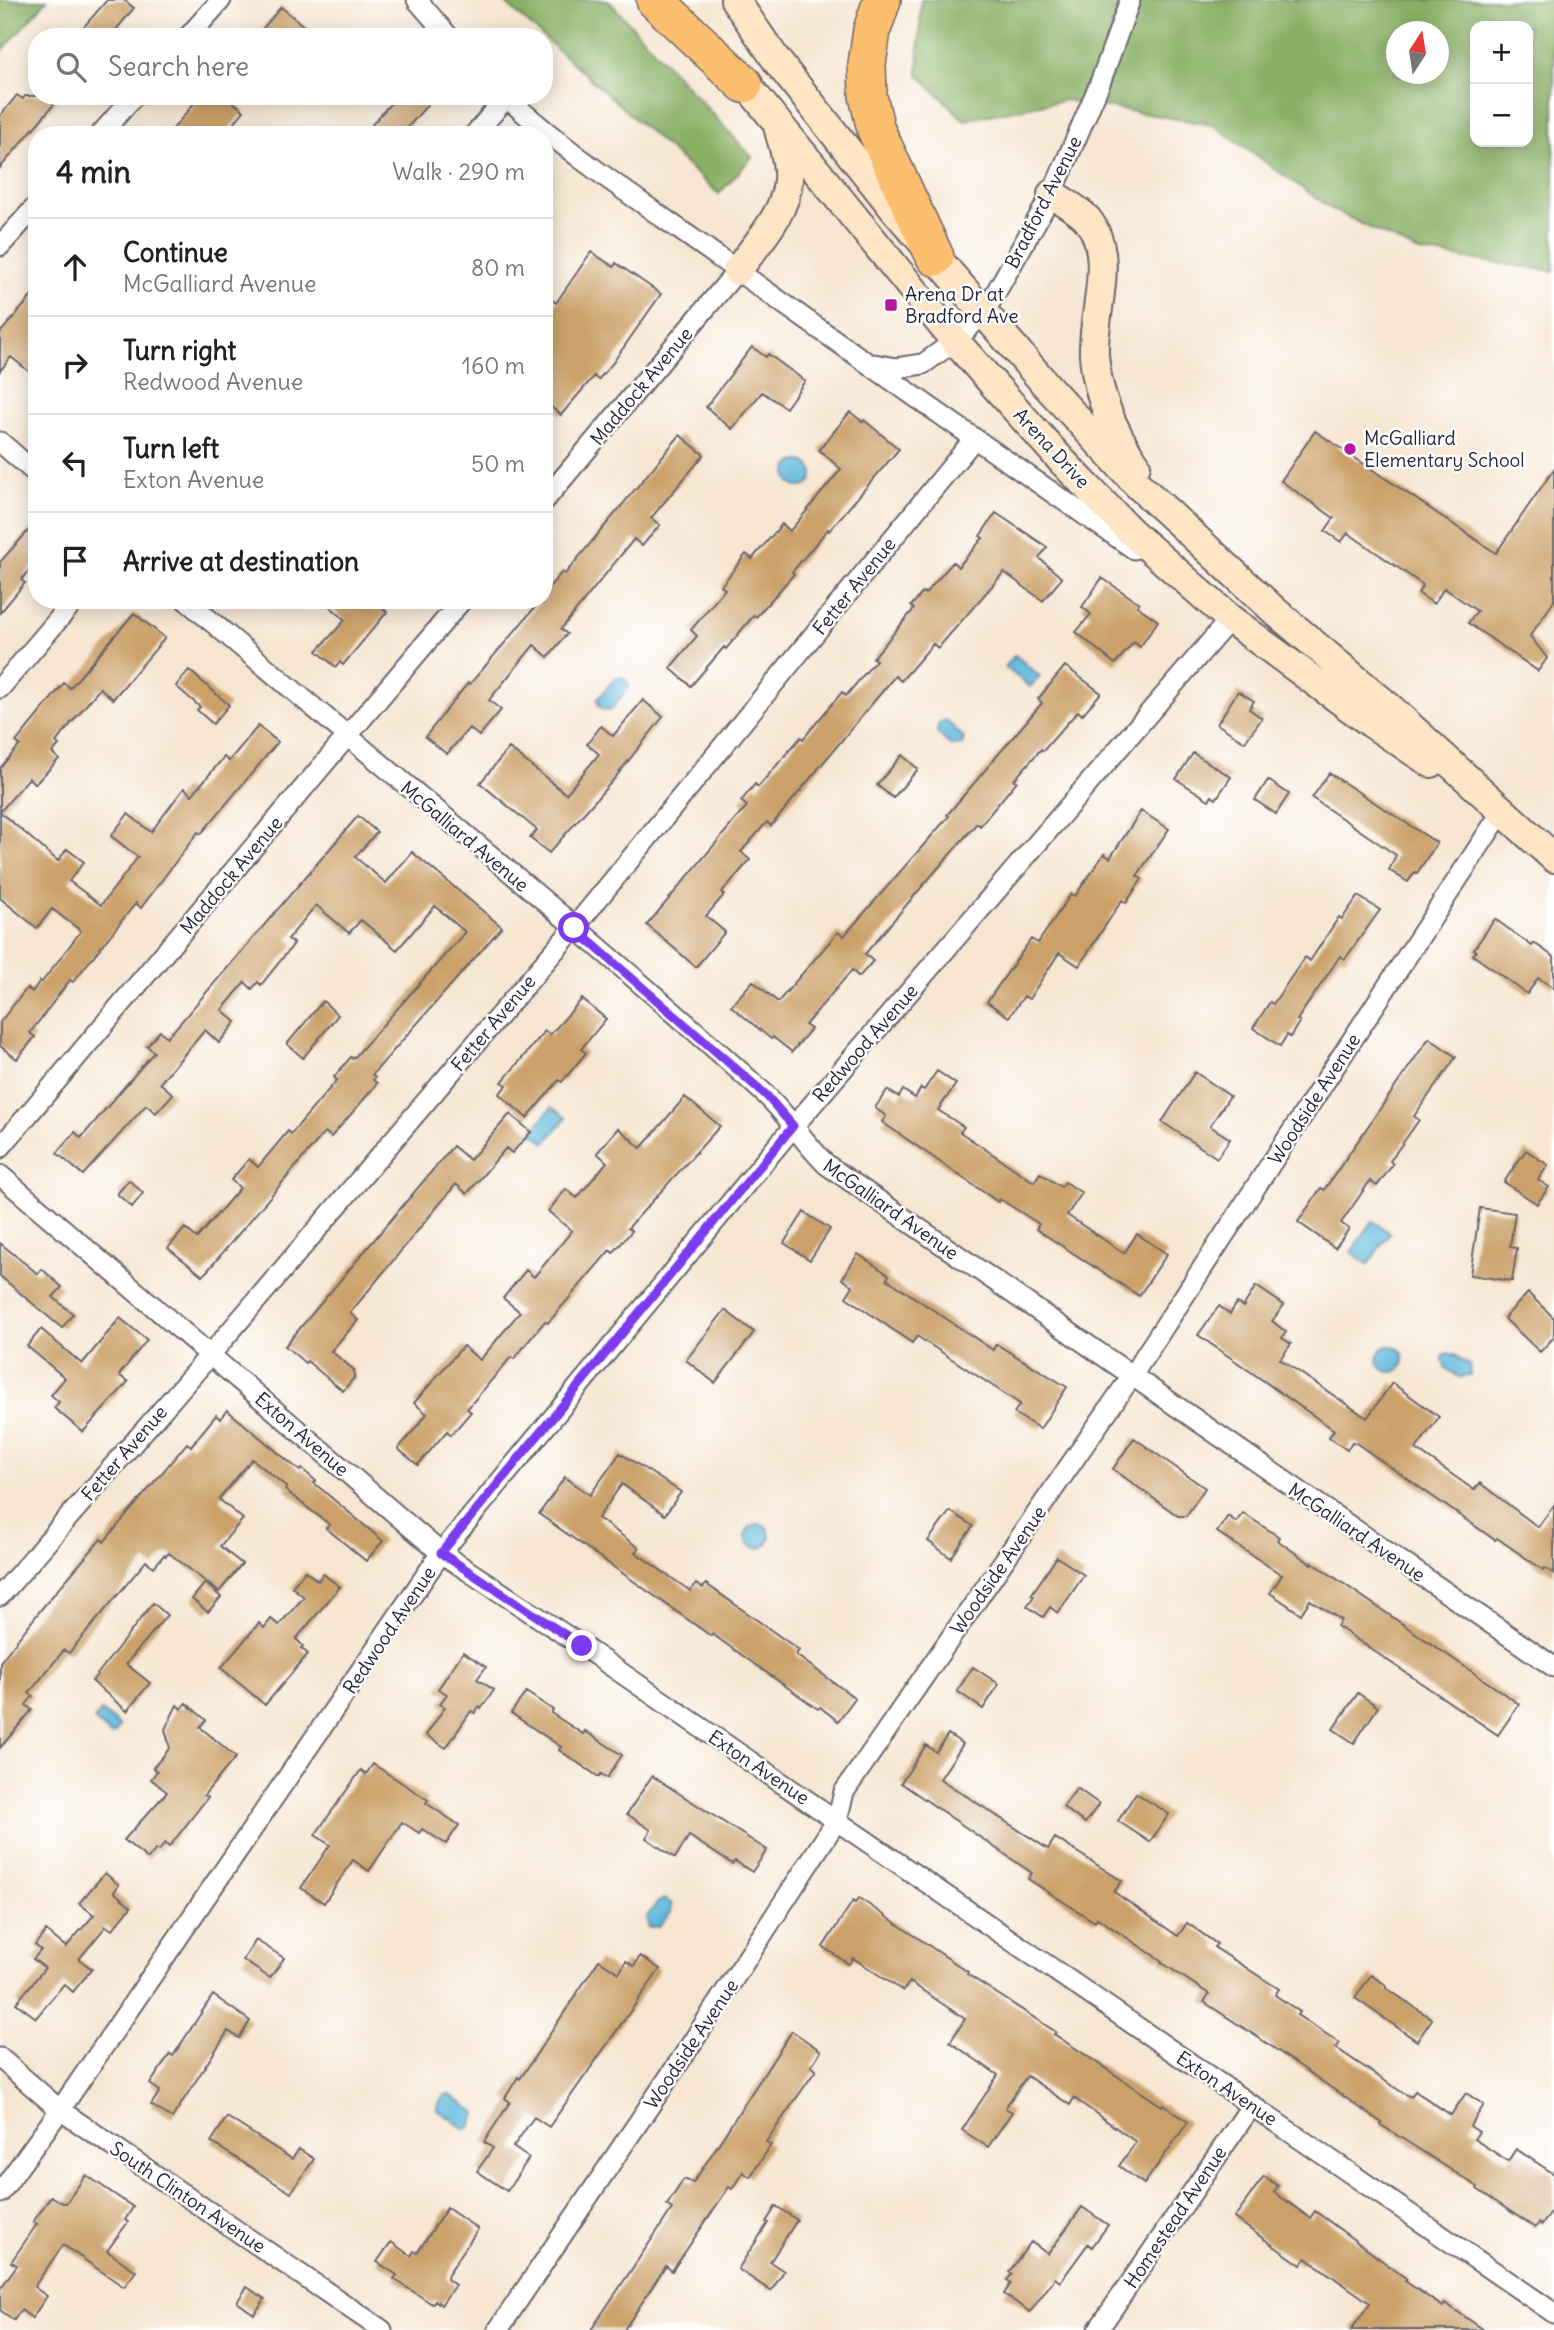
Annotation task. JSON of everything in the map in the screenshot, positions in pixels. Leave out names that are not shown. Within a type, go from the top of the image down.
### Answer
[{"type":"highway","points":[[655,0],[744,83]]},
{"type":"highway","points":[[882,0],[870,41],[867,64],[868,96],[876,130],[935,257]]},
{"type":"main road","name":"Arena Drive","points":[[683,0],[744,83],[777,120],[955,341],[1130,531],[1230,620],[1371,723],[1503,810]]},
{"type":"main road","name":"Arena Drive","points":[[735,0],[777,61],[895,211],[1138,485],[1277,613],[1390,708],[1554,858]]},
{"type":"main road","points":[[737,271],[776,216],[785,198],[789,180],[788,164],[777,120]]},
{"type":"main road","points":[[1052,194],[1086,218],[1096,235],[1102,255],[1094,325],[1094,358],[1101,394],[1112,424],[1129,456],[1172,516]]},
{"type":"street","points":[[196,28],[221,0]]},
{"type":"street","points":[[417,0],[441,28]]},
{"type":"street","name":"Bradford Avenue","points":[[866,362],[896,368],[923,364],[955,341],[984,313],[1052,194],[1100,83],[1130,0]]},
{"type":"street","points":[[108,126],[126,105]]},
{"type":"street","points":[[481,126],[498,105]]},
{"type":"street","points":[[514,105],[539,126]]},
{"type":"street","points":[[553,138],[974,439],[1196,591]]},
{"type":"street","points":[[0,246],[28,215]]},
{"type":"street","name":"Maddock Avenue","points":[[553,490],[737,271]]},
{"type":"street","name":"Fetter Avenue","points":[[0,1597],[574,928],[974,439]]},
{"type":"street","points":[[0,442],[28,466]]},
{"type":"street","points":[[0,688],[67,609]]},
{"type":"street","name":"McGalliard Avenue","points":[[197,609],[574,928],[766,1095],[810,1149],[827,1165],[1554,1667]]},
{"type":"street","name":"Maddock Avenue","points":[[0,1148],[454,609]]},
{"type":"street","name":"Redwood Avenue","points":[[0,2193],[60,2110],[441,1553],[793,1126],[1230,620]]},
{"type":"street","name":"Woodside Avenue","points":[[498,2330],[686,2052],[837,1820],[844,1792],[1131,1377],[1503,810]]},
{"type":"street","name":"Exton Avenue","points":[[0,1175],[441,1553],[837,1820],[1554,2313]]},
{"type":"street","name":"South Clinton Avenue","points":[[0,2058],[60,2110],[382,2330]]},
{"type":"street","name":"Homestead Avenue","points":[[1098,2330],[1252,2105]]},
{"type":"green space","points":[[0,0],[47,0],[0,53]]},
{"type":"green space","points":[[502,0],[608,0],[752,157],[719,194],[553,46],[553,28],[533,28]]},
{"type":"green space","points":[[921,0],[1554,0],[1554,271],[1419,252],[1333,210],[1213,125],[1065,100],[964,120],[918,74]]},
{"type":"water","points":[[800,461],[809,465],[813,474],[809,483],[800,487],[791,483],[787,474],[791,465]]},
{"type":"water","points":[[1015,655],[1040,676],[1030,687],[1005,667]]},
{"type":"water","points":[[616,677],[622,677],[629,687],[610,711],[606,708],[604,710],[597,700]]},
{"type":"water","points":[[946,720],[964,738],[962,745],[951,746],[937,733],[939,723]]},
{"type":"water","points":[[552,1107],[566,1118],[545,1143],[532,1132]]},
{"type":"water","points":[[1373,1221],[1390,1233],[1368,1264],[1351,1252]]},
{"type":"water","points":[[1391,1346],[1400,1350],[1404,1359],[1400,1368],[1391,1372],[1382,1368],[1378,1359],[1382,1350]]},
{"type":"water","points":[[1447,1353],[1469,1365],[1470,1375],[1460,1378],[1445,1367],[1442,1359]]},
{"type":"water","points":[[753,1524],[763,1524],[770,1531],[770,1541],[763,1548],[753,1548],[746,1541],[746,1531]]},
{"type":"water","points":[[102,1711],[120,1727],[112,1736],[94,1720]]},
{"type":"water","points":[[665,1899],[672,1904],[671,1912],[659,1927],[649,1928],[646,1918],[658,1902]]},
{"type":"water","points":[[449,2094],[477,2113],[469,2128],[463,2128],[438,2110],[438,2104]]},
{"type":"building","points":[[107,0],[124,0],[134,8],[117,28],[83,28]]},
{"type":"building","points":[[281,7],[306,28],[263,28]]},
{"type":"building","points":[[17,95],[23,99],[28,96],[28,105],[53,105],[36,126],[28,126],[28,135],[0,168],[0,116]]},
{"type":"building","points":[[193,105],[237,105],[244,111],[232,126],[175,126]]},
{"type":"building","points":[[389,105],[427,105],[409,126],[371,126]]},
{"type":"building","points":[[591,252],[614,267],[616,263],[661,294],[612,364],[598,380],[594,376],[561,415],[553,408],[553,300],[556,303]]},
{"type":"building","points":[[28,300],[28,371],[11,357],[0,371],[0,333]]},
{"type":"building","points":[[752,347],[766,357],[768,354],[805,381],[786,408],[762,392],[732,429],[706,407]]},
{"type":"building","points":[[850,412],[899,449],[829,531],[828,529],[792,572],[794,574],[726,649],[724,647],[691,686],[670,668],[697,636],[691,630],[725,589],[721,586],[746,554],[752,559],[782,524],[790,531],[841,469],[819,450]]},
{"type":"building","points":[[1315,431],[1496,553],[1554,469],[1554,601],[1530,636],[1547,658],[1538,671],[1468,623],[1477,611],[1444,588],[1434,604],[1418,593],[1423,585],[1348,533],[1341,542],[1325,531],[1334,518],[1281,481]]},
{"type":"building","points":[[680,435],[704,455],[651,518],[660,525],[642,546],[634,539],[561,629],[567,634],[548,657],[534,645],[489,700],[501,710],[479,736],[469,728],[447,754],[425,737],[533,609],[553,609],[553,582],[562,572],[565,574]]},
{"type":"building","points":[[996,513],[1047,547],[1039,558],[1062,578],[1043,601],[1004,572],[938,648],[933,644],[901,681],[895,676],[771,826],[767,822],[741,852],[750,860],[721,893],[724,895],[706,916],[725,932],[696,967],[647,925],[747,806],[741,801],[755,784],[758,787],[842,692],[846,696],[876,660],[873,658],[914,609],[911,606],[953,562],[958,567],[983,538],[980,536]]},
{"type":"building","points":[[28,531],[28,572],[21,580],[25,583],[0,613],[0,562]]},
{"type":"building","points":[[1102,578],[1139,603],[1137,606],[1158,621],[1140,647],[1134,642],[1115,664],[1076,632],[1091,614],[1082,607]]},
{"type":"building","points":[[333,609],[384,609],[387,612],[343,665],[340,662],[336,667],[317,651],[345,620]]},
{"type":"building","points":[[134,613],[165,638],[113,699],[100,688],[56,742],[59,745],[52,753],[59,759],[35,784],[29,778],[0,812],[0,768],[20,745],[16,742],[64,683],[70,688]]},
{"type":"building","points":[[1065,666],[1101,693],[1082,715],[1078,711],[1043,751],[1041,749],[980,826],[977,823],[914,896],[865,954],[873,961],[859,977],[852,970],[805,1025],[811,1029],[792,1052],[773,1037],[771,1039],[731,1006],[753,981],[778,1002],[838,932],[844,936],[949,816],[947,815],[1042,703],[1038,699]]},
{"type":"building","points":[[189,670],[229,705],[213,724],[197,710],[200,707],[176,686]]},
{"type":"building","points":[[1238,691],[1254,701],[1249,709],[1262,718],[1245,742],[1217,724]]},
{"type":"building","points":[[643,700],[663,717],[614,779],[549,853],[530,838],[537,830],[480,783],[509,748],[566,794],[599,754],[587,744],[601,726],[613,736]]},
{"type":"building","points":[[258,726],[278,742],[201,834],[198,832],[141,908],[136,903],[73,982],[70,980],[30,1033],[35,1037],[17,1059],[0,1046],[0,1022],[27,988],[32,992],[40,981],[42,982],[81,931],[52,909],[37,928],[0,898],[0,812],[58,861],[67,849],[84,862],[69,881],[101,905],[138,857],[111,836],[128,814],[151,832],[184,788],[192,795],[224,757],[229,761]]},
{"type":"building","points":[[1193,753],[1231,777],[1216,799],[1212,796],[1209,800],[1176,779]]},
{"type":"building","points":[[902,755],[918,769],[893,798],[877,785]]},
{"type":"building","points":[[1329,773],[1437,843],[1408,882],[1389,870],[1396,855],[1312,798]]},
{"type":"building","points":[[1268,780],[1289,794],[1276,814],[1255,800]]},
{"type":"building","points":[[1141,811],[1169,829],[1137,876],[1142,879],[1126,903],[1122,900],[1079,966],[1059,953],[1029,999],[1024,996],[1009,1017],[987,1002],[1031,939],[1038,943],[1071,894],[1075,896],[1104,854],[1110,858]]},
{"type":"building","points":[[358,816],[377,832],[355,857],[386,883],[412,852],[502,927],[372,1075],[377,1083],[365,1098],[331,1137],[325,1132],[203,1276],[168,1248],[185,1228],[197,1238],[240,1188],[231,1180],[249,1159],[258,1167],[288,1131],[291,1134],[337,1080],[334,1077],[351,1057],[353,1059],[465,932],[435,906],[397,950],[361,920],[349,933],[316,905],[288,939],[294,944],[261,985],[258,982],[252,989],[245,982],[222,1010],[236,1022],[219,1043],[205,1030],[160,1083],[173,1094],[156,1113],[146,1105],[83,1175],[57,1153],[75,1132],[81,1138],[154,1052],[147,1046],[160,1031],[167,1037],[174,1030]]},
{"type":"building","points":[[1358,896],[1380,910],[1345,959],[1340,956],[1297,1020],[1300,1021],[1290,1037],[1287,1035],[1280,1046],[1253,1028],[1305,957],[1310,961],[1339,917],[1342,919]]},
{"type":"building","points":[[1495,919],[1532,946],[1534,943],[1554,957],[1554,988],[1538,978],[1527,994],[1473,955],[1476,951],[1474,949]]},
{"type":"building","points":[[582,999],[606,1019],[581,1049],[586,1053],[527,1118],[499,1094],[507,1085],[502,1082],[545,1031],[550,1035]]},
{"type":"building","points":[[323,1001],[338,1015],[303,1058],[287,1044]]},
{"type":"building","points":[[1429,1038],[1456,1057],[1414,1116],[1419,1120],[1390,1161],[1393,1164],[1377,1186],[1370,1181],[1341,1223],[1349,1229],[1335,1248],[1298,1222],[1321,1188],[1324,1190]]},
{"type":"building","points":[[937,1071],[956,1084],[938,1110],[964,1127],[960,1132],[1034,1182],[1040,1173],[1061,1187],[1065,1182],[1082,1193],[1067,1215],[1124,1253],[1137,1234],[1167,1254],[1139,1296],[1036,1229],[1039,1224],[1000,1199],[998,1202],[882,1122],[886,1116],[875,1108],[887,1090],[899,1097],[903,1090],[915,1098]]},
{"type":"building","points":[[1195,1072],[1230,1096],[1210,1126],[1230,1139],[1217,1158],[1162,1122]]},
{"type":"building","points":[[685,1097],[720,1126],[628,1228],[632,1231],[613,1253],[610,1250],[548,1323],[545,1321],[514,1359],[511,1357],[467,1409],[471,1412],[451,1435],[447,1431],[418,1465],[398,1449],[427,1414],[414,1403],[463,1346],[480,1360],[520,1312],[503,1298],[526,1270],[534,1277],[572,1231],[548,1211],[566,1189],[577,1198],[607,1162],[597,1153],[618,1128],[641,1148]]},
{"type":"building","points":[[510,1114],[531,1132],[512,1153],[506,1148],[467,1194],[456,1184],[350,1313],[358,1320],[331,1351],[354,1370],[354,1378],[343,1391],[285,1346],[453,1146],[470,1160]]},
{"type":"building","points":[[1526,1150],[1548,1165],[1538,1180],[1549,1187],[1537,1204],[1504,1182]]},
{"type":"building","points":[[129,1180],[143,1193],[132,1207],[117,1194]]},
{"type":"building","points":[[1480,1208],[1515,1213],[1510,1247],[1517,1248],[1512,1281],[1470,1275]]},
{"type":"building","points":[[804,1212],[830,1229],[810,1260],[784,1243]]},
{"type":"building","points":[[0,1243],[38,1274],[42,1269],[62,1287],[53,1297],[73,1314],[62,1328],[0,1276]]},
{"type":"building","points":[[858,1254],[889,1275],[887,1279],[993,1350],[996,1344],[1067,1387],[1040,1429],[1014,1413],[1020,1404],[917,1336],[912,1343],[846,1297],[853,1286],[842,1279]]},
{"type":"building","points":[[1256,1286],[1284,1305],[1272,1321],[1286,1332],[1282,1338],[1291,1344],[1280,1359],[1367,1418],[1392,1383],[1439,1417],[1416,1449],[1474,1490],[1480,1483],[1538,1527],[1554,1505],[1554,1574],[1545,1568],[1543,1570],[1497,1538],[1495,1540],[1356,1443],[1352,1442],[1347,1450],[1329,1437],[1334,1430],[1198,1335],[1219,1306],[1230,1314],[1237,1303],[1243,1307]]},
{"type":"building","points":[[1528,1293],[1554,1318],[1554,1337],[1540,1352],[1504,1318]]},
{"type":"building","points":[[725,1310],[754,1332],[715,1383],[686,1360]]},
{"type":"building","points":[[120,1318],[147,1340],[119,1375],[128,1382],[83,1432],[54,1408],[59,1402],[51,1395],[65,1378],[27,1346],[41,1329],[82,1364]]},
{"type":"building","points":[[227,1410],[300,1471],[302,1469],[316,1481],[314,1483],[383,1541],[366,1561],[326,1528],[330,1525],[285,1490],[287,1487],[252,1459],[219,1499],[243,1519],[220,1546],[242,1564],[219,1592],[169,1553],[154,1567],[146,1561],[69,1653],[64,1650],[29,1693],[33,1696],[26,1705],[32,1710],[0,1748],[0,1662],[101,1539],[104,1542],[187,1443],[191,1446],[216,1415],[220,1419]]},
{"type":"building","points":[[1134,1438],[1205,1488],[1186,1516],[1178,1516],[1113,1469]]},
{"type":"building","points":[[620,1453],[681,1492],[665,1515],[622,1484],[598,1518],[639,1548],[635,1552],[690,1591],[696,1584],[703,1588],[706,1584],[799,1650],[796,1655],[855,1698],[838,1721],[712,1634],[711,1636],[539,1514],[565,1477],[590,1495]]},
{"type":"building","points":[[950,1511],[973,1526],[951,1558],[928,1541]]},
{"type":"building","points":[[1243,1513],[1279,1537],[1277,1540],[1311,1564],[1312,1562],[1519,1704],[1498,1735],[1337,1626],[1341,1620],[1310,1600],[1301,1614],[1270,1593],[1282,1575],[1217,1532],[1228,1516],[1236,1522]]},
{"type":"building","points":[[1057,1557],[1084,1575],[1058,1613],[1050,1607],[1043,1617],[1027,1606],[1034,1596],[1031,1595]]},
{"type":"building","points":[[305,1571],[318,1581],[323,1574],[340,1587],[296,1639],[308,1654],[265,1705],[221,1668],[259,1623],[264,1628],[271,1619],[279,1625],[304,1597],[292,1587]]},
{"type":"building","points":[[205,1583],[221,1597],[208,1612],[192,1599]]},
{"type":"building","points":[[153,1603],[167,1615],[126,1664],[150,1683],[127,1711],[92,1681]]},
{"type":"building","points":[[463,1652],[486,1667],[477,1679],[494,1690],[481,1709],[479,1707],[475,1713],[471,1711],[446,1748],[426,1735],[445,1707],[440,1704],[447,1694],[438,1689]]},
{"type":"building","points":[[973,1667],[999,1684],[983,1709],[957,1691]]},
{"type":"building","points":[[526,1692],[583,1734],[585,1731],[622,1755],[607,1778],[601,1774],[599,1777],[559,1750],[561,1747],[511,1713]]},
{"type":"building","points":[[1358,1693],[1378,1707],[1354,1743],[1333,1729]]},
{"type":"building","points":[[186,1703],[206,1720],[200,1727],[236,1757],[204,1795],[208,1797],[169,1847],[165,1843],[148,1859],[124,1840],[167,1792],[151,1779],[157,1771],[153,1768],[170,1748],[165,1729],[177,1705],[181,1709]]},
{"type":"building","points":[[948,1734],[963,1744],[940,1779],[1048,1849],[1055,1838],[1122,1881],[1114,1892],[1178,1936],[1187,1923],[1217,1944],[1214,1947],[1279,1989],[1275,1995],[1300,2012],[1297,2015],[1340,2043],[1336,2048],[1403,2093],[1411,2097],[1415,2091],[1451,2115],[1466,2093],[1484,2105],[1470,2126],[1479,2132],[1474,2139],[1508,2161],[1516,2149],[1554,2174],[1554,2207],[1542,2225],[1539,2223],[1535,2228],[1477,2189],[1478,2187],[1381,2125],[1382,2123],[1204,2002],[1209,1994],[1097,1918],[1095,1922],[1028,1879],[1032,1873],[901,1783],[926,1745],[936,1752]]},
{"type":"building","points":[[373,1764],[428,1800],[426,1803],[459,1825],[446,1844],[422,1829],[419,1833],[402,1822],[369,1871],[353,1860],[324,1903],[301,1888],[330,1845],[315,1835],[361,1770],[366,1774]]},
{"type":"building","points":[[652,1776],[767,1850],[752,1872],[735,1861],[732,1864],[689,1836],[675,1858],[646,1838],[651,1830],[627,1814]]},
{"type":"building","points":[[1077,1788],[1099,1804],[1085,1823],[1063,1807]]},
{"type":"building","points":[[1136,1793],[1169,1814],[1150,1842],[1118,1821]]},
{"type":"building","points":[[105,1873],[119,1885],[114,1892],[131,1907],[112,1930],[106,1926],[79,1959],[92,1969],[73,1992],[64,1984],[36,2018],[16,2003],[45,1968],[33,1959],[41,1950],[35,1945],[46,1931],[66,1947],[94,1915],[79,1903]]},
{"type":"building","points":[[859,1898],[1056,2032],[1054,2034],[1188,2122],[1144,2184],[1119,2166],[1136,2142],[1074,2098],[1070,2105],[1027,2076],[1005,2108],[1012,2112],[988,2147],[962,2130],[998,2075],[950,2042],[965,2019],[910,1982],[903,1991],[853,1958],[849,1964],[823,1947],[853,1901],[855,1903]]},
{"type":"building","points":[[256,1940],[284,1958],[270,1978],[243,1960]]},
{"type":"building","points":[[640,1956],[660,1969],[549,2127],[534,2117],[513,2147],[529,2158],[507,2191],[477,2171],[493,2148],[484,2142],[510,2102],[505,2098],[599,1960],[619,1973],[626,1961],[634,1966]]},
{"type":"building","points":[[1371,1975],[1432,2019],[1417,2041],[1355,1998]]},
{"type":"building","points":[[213,1995],[250,2021],[239,2038],[228,2031],[172,2118],[151,2105],[160,2091],[150,2084],[170,2054],[173,2056]]},
{"type":"building","points":[[792,2031],[821,2051],[811,2066],[816,2070],[766,2142],[771,2145],[750,2177],[743,2172],[732,2189],[729,2187],[672,2271],[666,2266],[624,2330],[591,2330],[672,2209],[667,2205],[684,2179],[693,2183]]},
{"type":"building","points":[[227,2117],[292,2159],[299,2149],[314,2159],[291,2193],[211,2142]]},
{"type":"building","points":[[86,2175],[133,2207],[125,2220],[128,2222],[107,2251],[136,2271],[124,2287],[63,2245],[34,2287],[47,2296],[32,2318],[21,2310],[14,2320],[0,2310],[0,2289],[17,2265],[11,2262],[37,2224],[33,2222],[51,2196],[66,2203]]},
{"type":"building","points":[[1264,2176],[1278,2186],[1274,2192],[1310,2218],[1315,2211],[1407,2279],[1405,2281],[1443,2307],[1445,2303],[1484,2330],[1351,2330],[1370,2303],[1306,2258],[1301,2265],[1234,2218]]},
{"type":"building","points":[[776,2206],[797,2220],[770,2262],[784,2271],[771,2291],[738,2269]]},
{"type":"building","points":[[1082,2207],[1108,2225],[1092,2247],[1088,2244],[1060,2282],[1055,2278],[1030,2312],[1004,2294],[1011,2283],[1007,2280],[1012,2274],[1009,2272],[1031,2242],[1048,2254]]},
{"type":"building","points":[[447,2208],[478,2229],[448,2274],[447,2279],[455,2285],[441,2305],[435,2300],[432,2304],[394,2279],[397,2275],[377,2262],[391,2242],[411,2256],[414,2251],[417,2253]]},
{"type":"building","points":[[247,2287],[265,2299],[254,2314],[237,2302]]},
{"type":"place","name":"Arena Dr at Bradford Ave","points":[[891,305]]},
{"type":"place","name":"McGalliard Elementary School","points":[[1350,449]]},
{"type":"route","points":[[574,928],[766,1095],[793,1126],[441,1553],[582,1646]]}]
